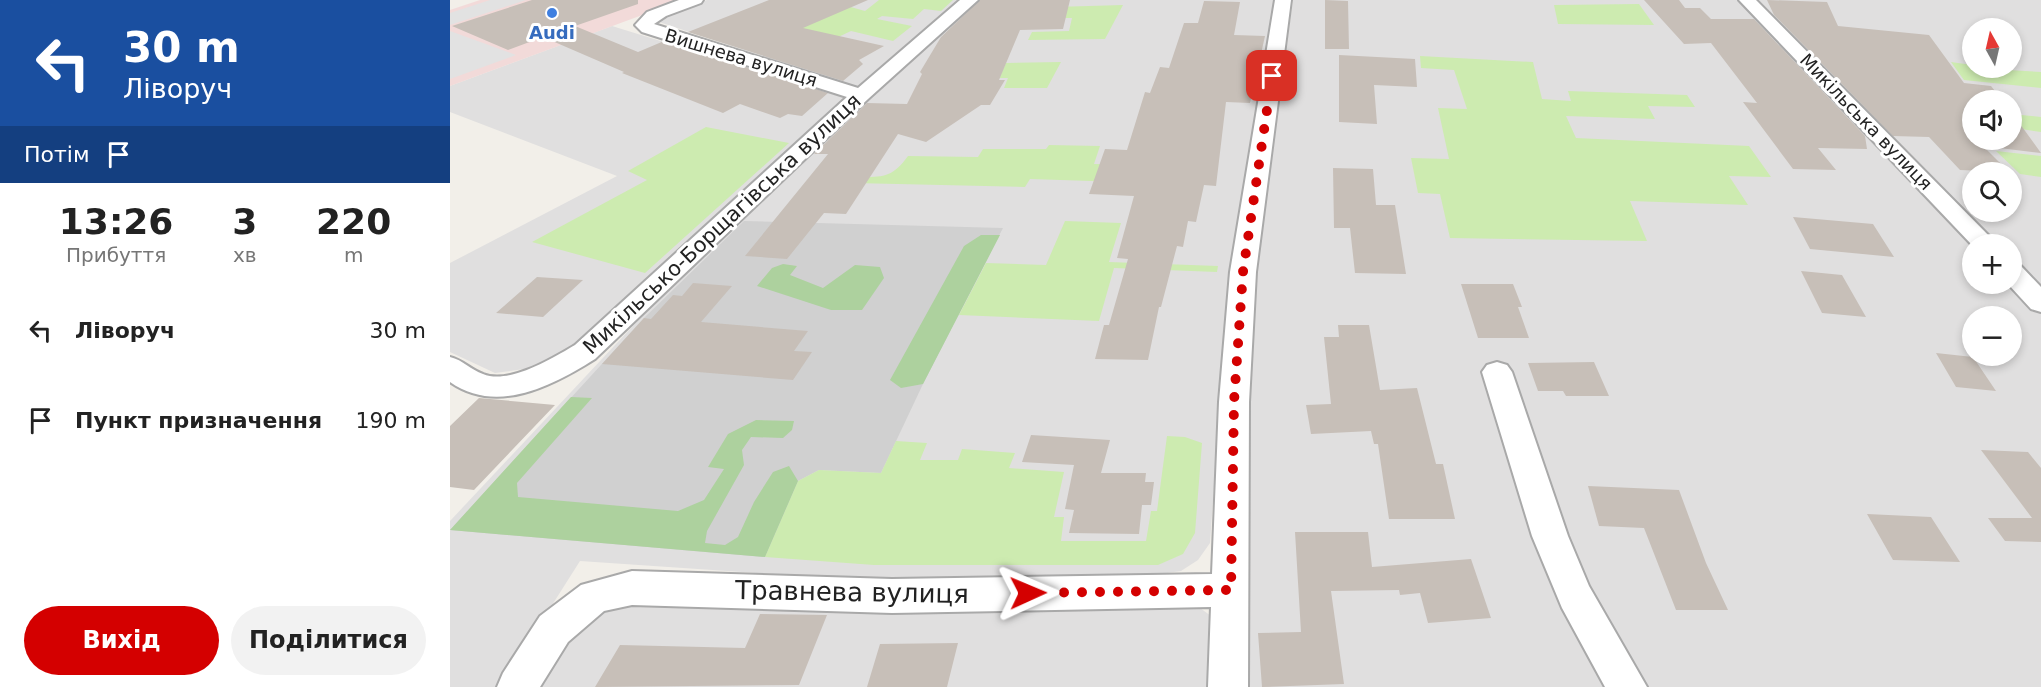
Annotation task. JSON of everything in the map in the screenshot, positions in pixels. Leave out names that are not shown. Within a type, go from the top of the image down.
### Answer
[{"type":"street","name":"Вишнева вулиця","points":[[695,0],[660,13],[647,20],[644,25],[861,95]]},
{"type":"street","name":"Микільсько-Борщагівська вулиця","points":[[450,367],[482,386],[519,384],[557,370],[585,352],[861,95],[970,0]]},
{"type":"street","points":[[1228,687],[1234,402],[1243,272],[1283,0]]},
{"type":"street","name":"Микільська вулиця","points":[[1747,0],[1975,234]]},
{"type":"street","points":[[2022,283],[2041,303]]},
{"type":"street","points":[[1497,372],[1550,536],[1575,596],[1627,687]]},
{"type":"street","name":"Травнева вулиця","points":[[517,687],[554,629],[594,597],[632,588],[892,596],[1231,590]]},
{"type":"shaded area","points":[[480,0],[683,0],[450,86],[450,10]]},
{"type":"shaded area","points":[[490,0],[526,0],[450,25],[450,13]]},
{"type":"shaded area","points":[[707,0],[963,0],[863,85],[857,87],[656,21]]},
{"type":"shaded area","points":[[978,0],[1276,0],[1223,359],[1210,543],[1198,560],[1181,571],[1140,577],[861,580],[580,561],[500,687],[450,687],[450,521],[675,281],[830,132]]},
{"type":"shaded area","points":[[1293,0],[1739,0],[1962,234],[1962,294],[2022,294],[2022,292],[2041,313],[2041,687],[1249,687],[1250,413],[1255,278]]},
{"type":"shaded area","points":[[1754,0],[2041,0],[2041,292],[2022,273],[2022,234],[1984,234],[1972,222],[2022,222],[2022,162],[1962,162],[1962,211]]},
{"type":"shaded area","points":[[612,26],[845,98],[844,102],[619,307],[565,351],[531,368],[495,373],[450,352],[450,263],[617,176],[450,112],[450,86]]},
{"type":"shaded area","points":[[450,31],[516,55],[450,79]]},
{"type":"shaded area","points":[[744,221],[1003,228],[923,384],[881,473],[819,470],[798,481],[765,557],[450,530],[644,318]]},
{"type":"shaded area","points":[[1178,606],[1200,608],[1211,616],[1211,687],[529,687],[558,640],[597,612],[616,607]]},
{"type":"green space","points":[[879,0],[953,0],[941,11],[924,9],[913,19],[882,16],[877,19],[912,26],[893,41],[851,31],[817,47],[789,27],[840,4],[865,11]]},
{"type":"green space","points":[[1639,4],[1654,25],[1558,24],[1554,5]]},
{"type":"green space","points":[[1123,5],[1105,39],[1028,40],[1032,32],[1069,31],[1072,18],[1051,18],[1054,7]]},
{"type":"green space","points":[[1420,56],[1533,62],[1542,99],[1571,101],[1568,91],[1687,95],[1695,107],[1648,106],[1655,119],[1566,116],[1576,138],[1749,146],[1771,177],[1729,176],[1748,205],[1630,201],[1647,241],[1450,238],[1440,194],[1418,193],[1411,158],[1449,159],[1438,108],[1467,109],[1454,70],[1421,68]]},
{"type":"green space","points":[[1061,62],[1047,88],[1004,88],[1008,78],[999,78],[1006,63]]},
{"type":"green space","points":[[1951,62],[1962,64],[1962,77]]},
{"type":"green space","points":[[2022,71],[2041,72],[2041,88],[1964,80],[1963,78],[2022,78]]},
{"type":"green space","points":[[2022,115],[2041,117],[2041,132],[2022,129]]},
{"type":"green space","points":[[706,127],[789,143],[645,273],[532,242],[647,180],[628,171]]},
{"type":"green space","points":[[1049,145],[1100,146],[1094,164],[1141,165],[1122,182],[1030,179],[1025,187],[853,183],[858,177],[886,175],[897,169],[908,156],[978,157],[983,149],[1046,149]]},
{"type":"green space","points":[[1996,151],[2041,156],[2041,177],[2022,174],[2022,162],[2007,162]]},
{"type":"green space","points":[[1065,221],[1121,223],[1109,262],[1218,266],[1217,272],[1114,268],[1099,321],[959,315],[986,263],[1046,265]]},
{"type":"green space","points":[[981,235],[1000,235],[923,384],[901,388],[890,380],[964,246]]},
{"type":"green space","points":[[783,264],[797,266],[790,275],[823,288],[855,265],[880,267],[884,278],[862,310],[831,310],[757,286],[772,268]]},
{"type":"green space","points":[[571,397],[592,398],[517,483],[518,497],[678,511],[704,500],[724,469],[708,467],[728,434],[756,420],[794,421],[792,430],[783,438],[751,437],[742,450],[744,465],[707,531],[705,543],[725,545],[738,537],[754,502],[773,472],[789,466],[798,481],[765,557],[450,530]]},
{"type":"green space","points":[[1167,436],[1185,437],[1202,443],[1195,533],[1183,554],[1158,565],[874,565],[765,557],[798,481],[819,470],[881,473],[896,441],[927,443],[920,460],[958,460],[962,449],[1015,453],[1009,468],[1064,472],[1054,517],[1064,517],[1061,541],[1146,541],[1151,511],[1157,511]]},
{"type":"building","points":[[532,0],[638,0],[638,4],[575,26],[638,52],[664,41],[828,93],[802,116],[788,114],[780,118],[740,104],[723,113],[622,73],[624,72],[543,37],[508,50],[452,26]]},
{"type":"building","points":[[769,0],[868,0],[803,28],[884,46],[859,60],[863,64],[843,81],[688,32]]},
{"type":"building","points":[[980,0],[1070,0],[1063,29],[1020,30],[999,80],[1005,80],[990,105],[981,105],[926,142],[898,134],[846,214],[824,213],[787,259],[745,256],[828,154],[814,154],[867,103],[907,104],[922,74],[920,72],[941,37]]},
{"type":"building","points":[[1325,0],[1348,1],[1349,49],[1325,49]]},
{"type":"building","points":[[1644,0],[1679,0],[1685,8],[1700,8],[1711,19],[1754,19],[1865,136],[1867,149],[1818,148],[1836,170],[1793,169],[1743,102],[1757,103],[1711,43],[1684,44]]},
{"type":"building","points":[[1767,0],[1827,2],[1838,26],[1929,35],[1964,83],[1991,86],[1994,90],[1962,90],[1962,150],[1987,150],[1999,162],[1962,162],[1962,170],[1960,170],[1929,137],[1893,136],[1774,15]]},
{"type":"building","points":[[1204,1],[1240,2],[1234,35],[1265,36],[1250,103],[1226,102],[1216,186],[1204,185],[1196,222],[1188,221],[1183,247],[1177,246],[1161,307],[1159,307],[1148,360],[1095,359],[1104,325],[1109,325],[1128,259],[1117,258],[1134,196],[1089,194],[1105,149],[1127,150],[1145,92],[1150,93],[1160,67],[1169,68],[1184,23],[1198,23]]},
{"type":"building","points":[[1339,55],[1415,59],[1417,87],[1374,85],[1377,124],[1339,122]]},
{"type":"building","points":[[2022,127],[2041,153],[2016,150],[2022,150]]},
{"type":"building","points":[[1333,168],[1373,169],[1376,205],[1395,205],[1406,274],[1355,273],[1350,228],[1334,228]]},
{"type":"building","points":[[1793,217],[1873,224],[1894,257],[1810,249]]},
{"type":"building","points":[[1801,271],[1842,275],[1866,317],[1822,313]]},
{"type":"building","points":[[537,277],[583,280],[543,317],[496,313]]},
{"type":"building","points":[[693,283],[732,286],[701,322],[808,331],[794,351],[812,352],[793,380],[602,364],[644,318],[651,319],[673,295],[682,296]]},
{"type":"building","points":[[1461,284],[1513,284],[1522,307],[1518,307],[1529,338],[1478,338]]},
{"type":"building","points":[[1338,325],[1369,325],[1380,390],[1417,388],[1436,464],[1443,464],[1455,519],[1389,519],[1378,444],[1374,444],[1371,431],[1311,434],[1306,405],[1331,404],[1324,337],[1339,337]]},
{"type":"building","points":[[1936,353],[1962,356],[1962,366],[1979,366],[1996,391],[1956,387]]},
{"type":"building","points":[[1594,362],[1609,396],[1566,396],[1563,391],[1538,391],[1528,363]]},
{"type":"building","points":[[479,398],[555,405],[474,490],[450,487],[450,426]]},
{"type":"building","points":[[1031,435],[1110,440],[1101,473],[1146,473],[1145,482],[1154,482],[1151,505],[1142,505],[1139,534],[1069,533],[1074,510],[1065,509],[1074,465],[1022,462]]},
{"type":"building","points":[[1981,450],[2028,452],[2041,468],[2041,542],[2005,541],[1988,518],[2032,518]]},
{"type":"building","points":[[1588,486],[1679,490],[1706,563],[1728,610],[1676,610],[1644,528],[1599,526]]},
{"type":"building","points":[[1867,514],[1931,517],[1960,562],[1893,560]]},
{"type":"building","points":[[1295,532],[1368,532],[1372,567],[1471,559],[1491,618],[1428,623],[1420,593],[1400,595],[1399,590],[1331,591],[1344,684],[1262,687],[1258,633],[1301,632]]},
{"type":"building","points":[[760,614],[827,615],[799,685],[595,687],[620,645],[745,648]]},
{"type":"building","points":[[958,643],[947,687],[867,687],[880,644]]},
{"type":"place","name":"Audi","points":[[552,13]]},
{"type":"route","points":[[1028,593],[1231,590],[1234,402],[1243,272],[1272,76]]}]
